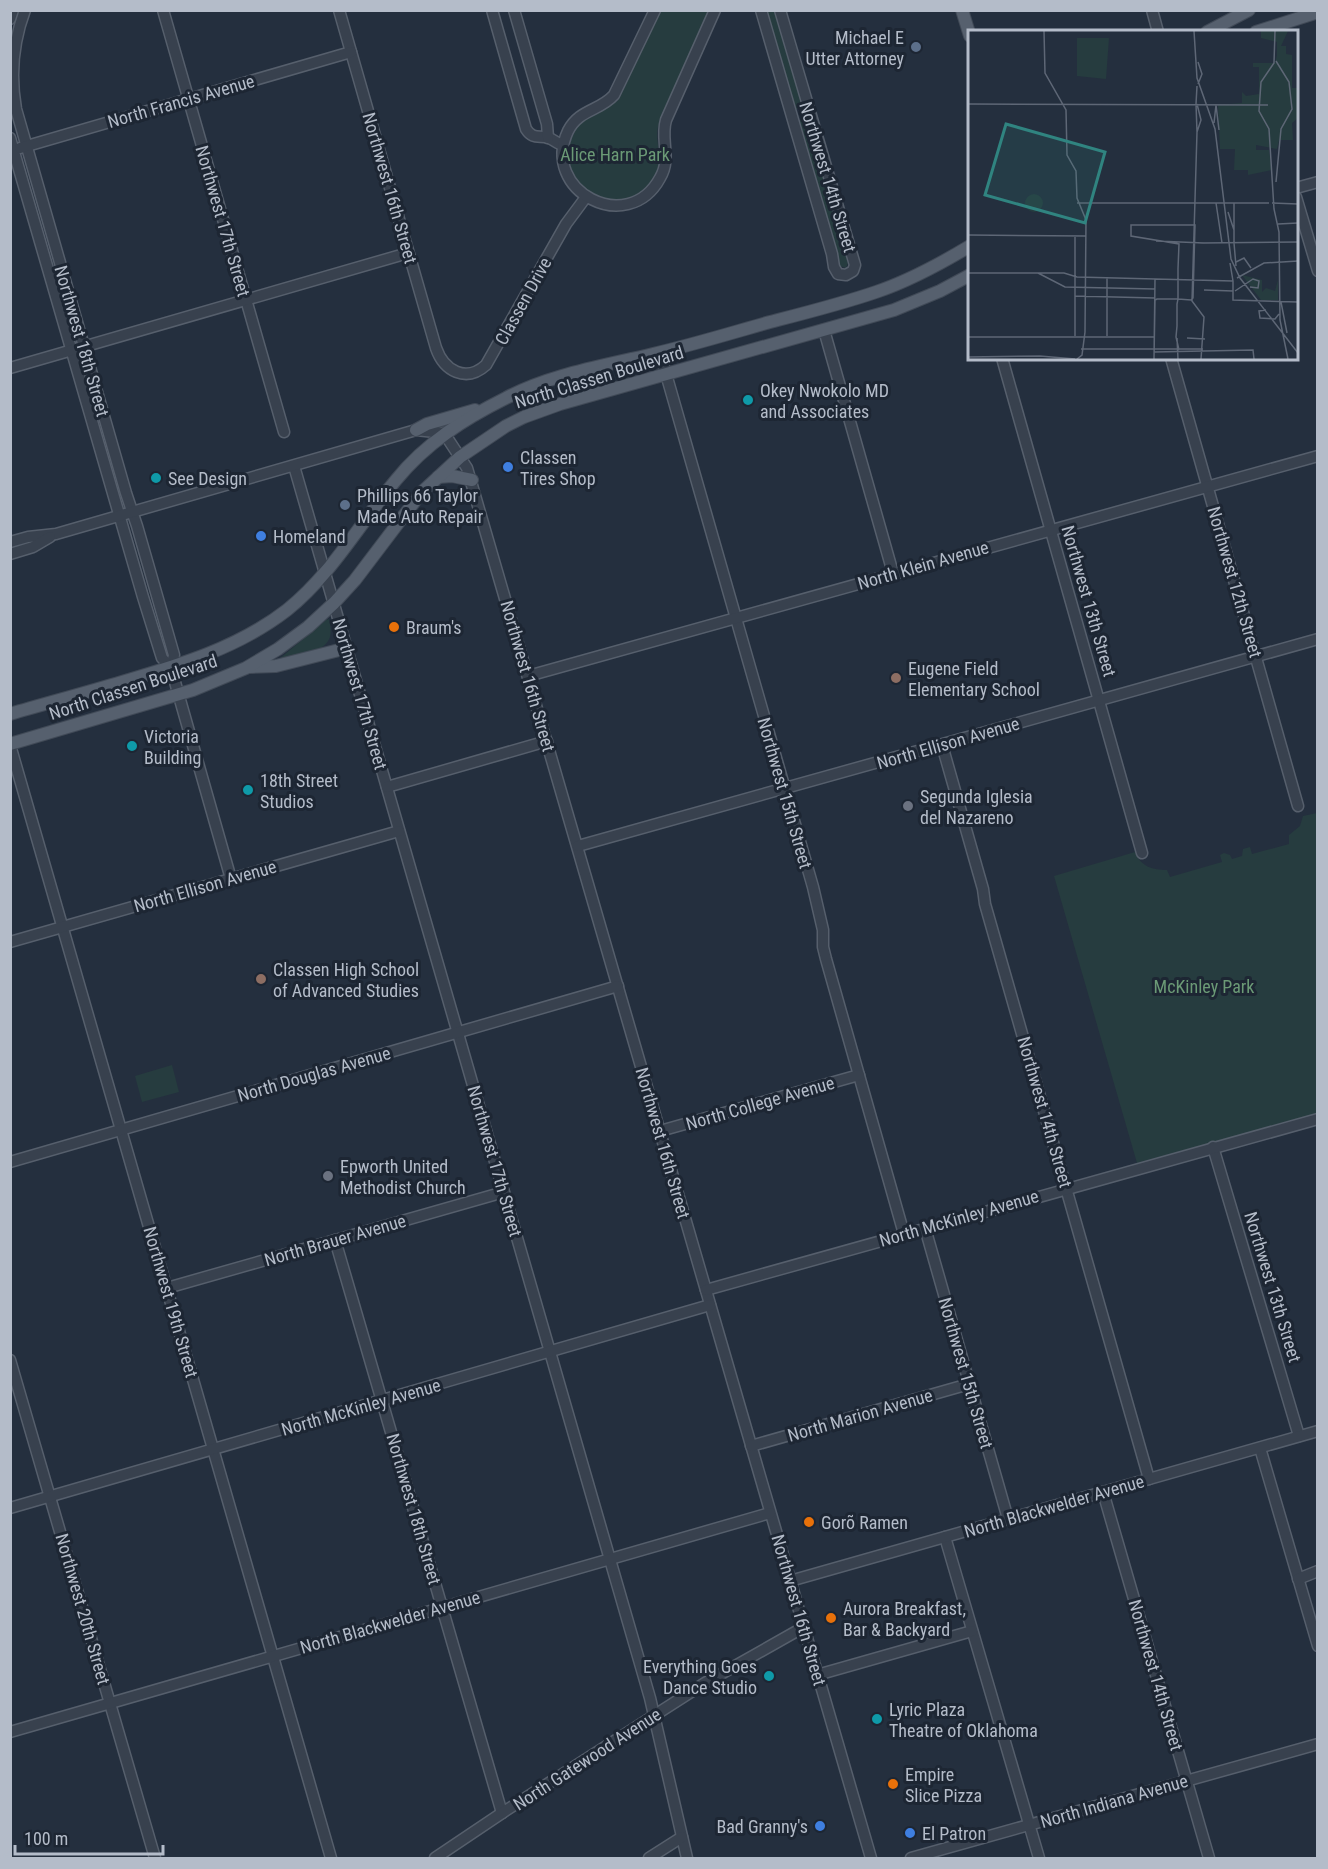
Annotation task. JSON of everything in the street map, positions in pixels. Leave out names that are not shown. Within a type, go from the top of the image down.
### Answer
[{"type":"main road","points":[[962,10],[968,32]]},
{"type":"main road","points":[[1211,30],[1250,10]]},
{"type":"main road","points":[[1262,30],[1317,12]]},
{"type":"main road","name":"North Classen Boulevard","points":[[10,714],[171,668],[210,654],[245,637],[287,609],[325,573],[397,479],[444,433],[522,390],[559,377],[660,353],[876,292],[926,271],[968,247]]},
{"type":"main road","name":"North Classen Boulevard","points":[[10,745],[178,695],[246,668],[278,649],[308,627],[355,580],[420,493],[483,440],[524,417],[560,404],[894,310],[966,279]]},
{"type":"main road","points":[[819,309],[824,330]]},
{"type":"main road","points":[[416,430],[427,424],[491,406]]},
{"type":"main road","points":[[438,477],[452,476],[472,480]]},
{"type":"main road","points":[[246,668],[276,666],[346,648]]},
{"type":"street","points":[[10,19],[13,10]]},
{"type":"street","name":"Northwest 18th Street","points":[[25,10],[15,47],[13,77],[16,108],[120,516],[162,658],[171,668],[231,879]]},
{"type":"street","name":"Northwest 17th Street","points":[[163,10],[284,432]]},
{"type":"street","name":"Northwest 16th Street","points":[[339,10],[436,348],[444,364]]},
{"type":"street","points":[[492,10],[526,129],[535,137],[548,138],[563,145]]},
{"type":"street","points":[[514,10],[547,123],[548,138]]},
{"type":"street","points":[[655,10],[614,95],[577,118],[563,145],[567,172],[573,184],[586,196],[612,206],[628,204],[646,195],[660,180],[666,159],[664,130],[666,120],[715,10]]},
{"type":"street","name":"Northwest 14th Street","points":[[761,10],[834,267],[838,274],[846,274],[853,271],[855,265],[780,10]]},
{"type":"street","points":[[1152,10],[1157,30]]},
{"type":"street","name":"North Francis Avenue","points":[[12,150],[351,52]]},
{"type":"street","points":[[791,116],[809,111]]},
{"type":"street","name":"Northwest 18th Street","points":[[10,138],[12,150],[133,512],[174,655],[171,668]]},
{"type":"street","points":[[1298,187],[1317,182]]},
{"type":"street","name":"Classen Drive","points":[[444,364],[465,375],[477,372],[486,365],[566,224],[586,196]]},
{"type":"street","points":[[1298,204],[1317,271]]},
{"type":"street","points":[[10,368],[408,253]]},
{"type":"street","points":[[824,330],[893,573]]},
{"type":"street","name":"Northwest 15th Street","points":[[660,353],[813,887],[823,930],[825,953],[904,1234]]},
{"type":"street","name":"Northwest 13th Street","points":[[1003,360],[1142,853]]},
{"type":"street","name":"Northwest 12th Street","points":[[1172,360],[1298,806]]},
{"type":"street","points":[[10,542],[28,537],[56,534],[416,430],[444,433]]},
{"type":"street","name":"Northwest 16th Street","points":[[444,433],[467,468],[472,480],[871,1858]]},
{"type":"street","name":"North Klein Avenue","points":[[528,676],[1317,456]]},
{"type":"street","name":"Northwest 17th Street","points":[[294,466],[650,1698],[687,1858]]},
{"type":"street","points":[[10,554],[33,547],[56,534]]},
{"type":"street","points":[[138,580],[152,576]]},
{"type":"street","name":"North Ellison Avenue","points":[[578,846],[1317,639]]},
{"type":"street","points":[[387,787],[547,741]]},
{"type":"street","name":"Northwest 19th Street","points":[[10,745],[331,1858]]},
{"type":"street","name":"Northwest 14th Street","points":[[942,745],[1149,1479]]},
{"type":"street","name":"North Ellison Avenue","points":[[10,942],[399,831]]},
{"type":"street","name":"North Douglas Avenue","points":[[10,1162],[618,986]]},
{"type":"street","name":"North College Avenue","points":[[660,1131],[859,1075]]},
{"type":"street","name":"North McKinley Avenue","points":[[706,1290],[1317,1119]]},
{"type":"street","name":"Northwest 13th Street","points":[[1213,1148],[1299,1437]]},
{"type":"street","name":"North Brauer Avenue","points":[[167,1288],[504,1192]]},
{"type":"street","name":"Northwest 15th Street","points":[[925,1228],[1008,1519]]},
{"type":"street","name":"Northwest 18th Street","points":[[336,1240],[502,1813]]},
{"type":"street","name":"North McKinley Avenue","points":[[10,1508],[710,1305]]},
{"type":"street","name":"Northwest 20th Street","points":[[10,1360],[155,1858]]},
{"type":"street","name":"North Marion Avenue","points":[[751,1446],[969,1384]]},
{"type":"street","name":"North Blackwelder Avenue","points":[[790,1581],[1317,1431]]},
{"type":"street","points":[[1260,1448],[1317,1646]]},
{"type":"street","name":"Northwest 14th Street","points":[[1103,1492],[1209,1858]]},
{"type":"street","name":"North Blackwelder Avenue","points":[[10,1732],[770,1513]]},
{"type":"street","points":[[945,1537],[1040,1858]]},
{"type":"street","points":[[1298,1579],[1317,1571]]},
{"type":"street","name":"North Gatewood Avenue","points":[[435,1858],[723,1672],[804,1628]]},
{"type":"street","points":[[817,1675],[972,1631]]},
{"type":"street","name":"North Indiana Avenue","points":[[911,1858],[1317,1744]]},
{"type":"street","points":[[649,1858],[682,1837]]},
{"type":"green space","name":"Alice Harn Park","points":[[660,11],[710,11],[659,122],[657,134],[660,159],[657,173],[638,194],[621,200],[604,198],[589,191],[577,179],[570,163],[569,146],[582,122],[619,99]]},
{"type":"green space","points":[[767,11],[775,11],[802,105],[800,109],[794,107]]},
{"type":"green space","points":[[802,118],[807,121],[848,263],[846,268],[840,266],[799,123]]},
{"type":"green space","points":[[329,619],[330,636],[321,648],[278,660],[326,620]]},
{"type":"green space","name":"McKinley Park","points":[[1317,813],[1317,1114],[1137,1163],[1054,876],[1135,852],[1144,864],[1152,868],[1167,870],[1170,877],[1222,862],[1220,855],[1224,853],[1230,855],[1232,859],[1242,856],[1243,849],[1250,847],[1252,854],[1289,844],[1289,835],[1300,826],[1303,816]]},
{"type":"green space","points":[[172,1065],[179,1092],[142,1102],[135,1076]]},
{"type":"place","name":"Michael E Utter Attorney","points":[[916,47]]},
{"type":"place","name":"Okey Nwokolo MD and Associates","points":[[748,400]]},
{"type":"place","name":"Classen Tires Shop","points":[[508,467]]},
{"type":"place","name":"See Design","points":[[156,478]]},
{"type":"place","name":"Phillips 66 Taylor Made Auto Repair","points":[[345,505]]},
{"type":"place","name":"Homeland","points":[[261,536]]},
{"type":"place","name":"Braum's","points":[[394,627]]},
{"type":"place","name":"Eugene Field Elementary School","points":[[896,678]]},
{"type":"place","name":"Victoria Building","points":[[132,746]]},
{"type":"place","name":"18th Street Studios","points":[[248,790]]},
{"type":"place","name":"Segunda Iglesia del Nazareno","points":[[908,806]]},
{"type":"place","name":"Classen High School of Advanced Studies","points":[[261,979]]},
{"type":"place","name":"Epworth United Methodist Church","points":[[328,1176]]},
{"type":"place","name":"Gorõ Ramen","points":[[809,1522]]},
{"type":"place","name":"Aurora Breakfast, Bar & Backyard","points":[[831,1618]]},
{"type":"place","name":"Everything Goes Dance Studio","points":[[769,1676]]},
{"type":"place","name":"Lyric Plaza Theatre of Oklahoma","points":[[877,1719]]},
{"type":"place","name":"Empire Slice Pizza","points":[[893,1784]]},
{"type":"place","name":"Bad Granny's","points":[[820,1826]]},
{"type":"place","name":"El Patron","points":[[910,1833]]}]
